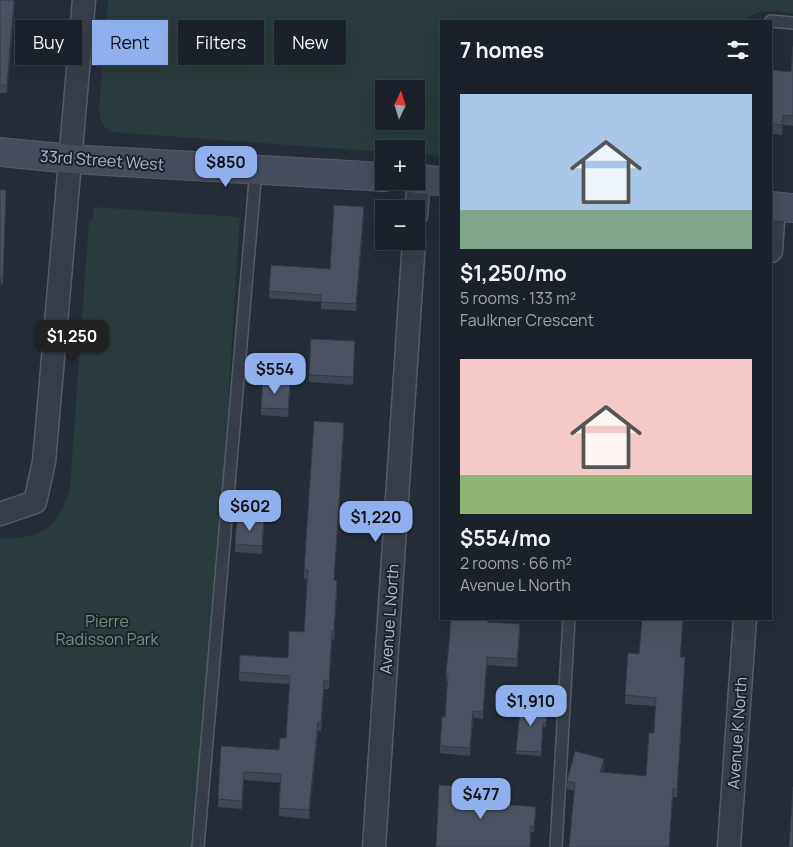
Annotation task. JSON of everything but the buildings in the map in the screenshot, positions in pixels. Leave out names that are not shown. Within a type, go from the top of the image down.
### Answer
[{"type":"main road","name":"33rd Street West","points":[[0,152],[71,159],[375,176]]},
{"type":"street","points":[[0,514],[36,502],[44,462],[84,0]]},
{"type":"street","points":[[772,246],[780,207]]},
{"type":"street","name":"Avenue L North","points":[[374,847],[413,250]]},
{"type":"street","name":"Avenue K North","points":[[729,847],[745,620]]},
{"type":"lane","points":[[772,21],[793,23]]},
{"type":"lane","points":[[198,847],[256,169]]},
{"type":"lane","points":[[556,847],[569,620]]},
{"type":"green space","points":[[108,0],[793,0],[793,13],[761,12],[755,13],[747,20],[440,20],[440,156],[425,155],[425,140],[375,140],[375,151],[111,132],[102,122],[99,108],[103,65],[168,65],[168,20],[106,20]]},
{"type":"green space","name":"Pierre Radisson Park","points":[[94,207],[240,217],[200,847],[0,847],[0,538],[27,537],[47,528],[61,512],[70,487],[89,221],[93,221]]}]
